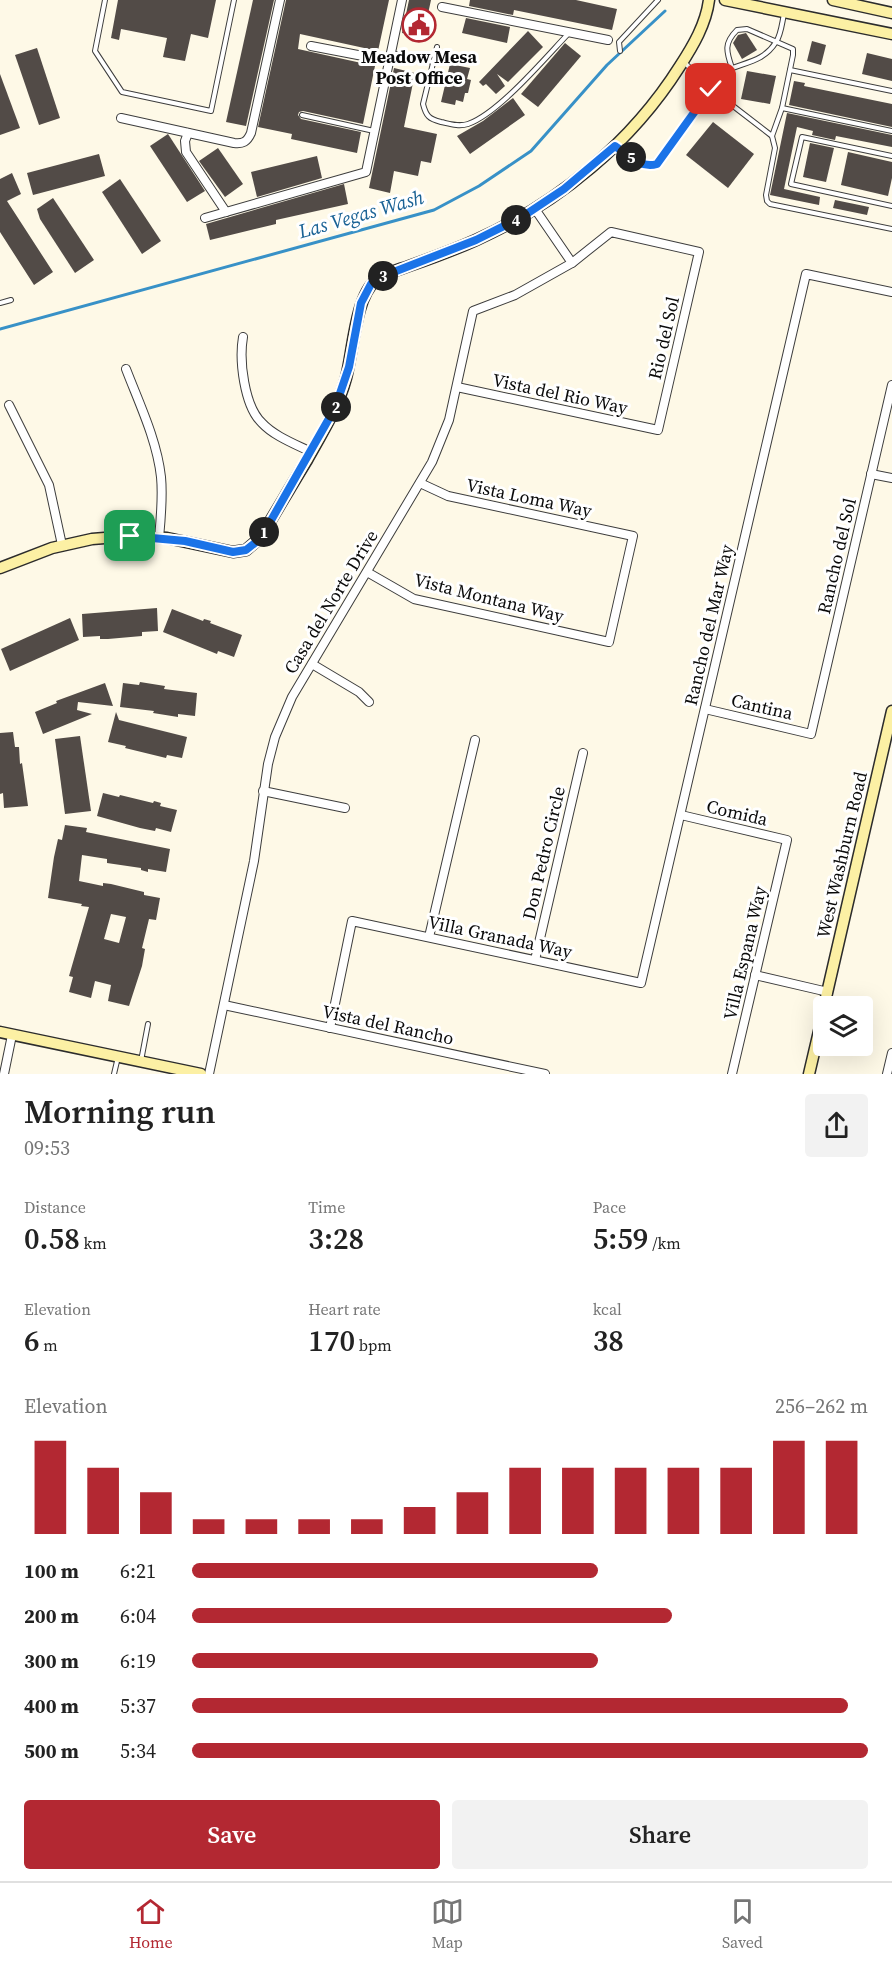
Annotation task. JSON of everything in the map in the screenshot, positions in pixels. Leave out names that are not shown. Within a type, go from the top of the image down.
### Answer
[{"type":"street","points":[[121,118],[234,143],[242,144],[248,140],[280,0]]},
{"type":"street","points":[[205,218],[366,172],[402,0]]},
{"type":"street","points":[[0,568],[62,545],[111,537],[185,541],[226,552],[240,552],[251,547],[261,538],[329,422],[341,395],[349,367],[361,303],[371,284],[386,275],[476,240],[535,208],[571,183],[615,146],[656,102],[702,27],[709,0]]},
{"type":"street","points":[[725,0],[892,34]]},
{"type":"street","points":[[833,0],[869,4],[892,13]]},
{"type":"street","points":[[442,7],[608,40]]},
{"type":"street","points":[[311,46],[390,57]]},
{"type":"street","points":[[188,133],[185,141],[186,152],[226,212]]},
{"type":"street","points":[[535,208],[572,263]]},
{"type":"street","name":"Casa del Norte Drive","points":[[209,1074],[254,861],[263,791],[275,737],[292,697],[432,462],[449,420],[473,311],[515,295],[572,263],[611,232],[699,252]]},
{"type":"street","name":"Rio del Sol","points":[[658,430],[699,252]]},
{"type":"street","name":"Rancho del Mar Way","points":[[641,982],[806,274],[892,292]]},
{"type":"street","points":[[243,337],[242,363],[255,415],[269,429],[311,452]]},
{"type":"street","points":[[126,369],[160,469],[162,491],[159,538]]},
{"type":"street","name":"Rancho del Sol","points":[[811,734],[892,385]]},
{"type":"street","name":"Vista del Rio Way","points":[[457,387],[658,430]]},
{"type":"street","points":[[9,405],[49,485],[62,545]]},
{"type":"street","points":[[872,474],[892,478]]},
{"type":"street","name":"Vista Loma Way","points":[[420,483],[448,496],[633,536],[609,642]]},
{"type":"street","name":"Vista Montana Way","points":[[367,572],[414,599],[609,642]]},
{"type":"street","points":[[312,664],[358,692],[369,702]]},
{"type":"street","name":"Cantina","points":[[705,709],[811,734]]},
{"type":"street","name":"West Washburn Road","points":[[827,996],[892,711]]},
{"type":"street","points":[[429,937],[475,740]]},
{"type":"street","name":"Don Pedro Circle","points":[[535,960],[583,753]]},
{"type":"street","points":[[263,791],[345,808]]},
{"type":"street","name":"Comida","points":[[681,815],[787,840]]},
{"type":"street","name":"Villa Espana Way","points":[[732,1074],[787,840]]},
{"type":"street","name":"Villa Granada Way","points":[[330,1028],[352,921],[641,982]]},
{"type":"street","points":[[755,975],[828,992]]},
{"type":"street","name":"Vista del Rancho","points":[[224,1005],[546,1074]]},
{"type":"street","points":[[0,1032],[201,1074]]},
{"type":"street","points":[[4,1074],[12,1035]]},
{"type":"street","points":[[887,1074],[892,1053]]},
{"type":"street","name":"West Washburn Road","points":[[809,1074],[813,1056]]},
{"type":"lane","points":[[105,0],[95,51],[122,92],[211,111],[234,0]]},
{"type":"lane","points":[[620,51],[619,42],[658,0]]},
{"type":"lane","points":[[615,146],[640,164],[650,166],[657,164],[723,72],[763,58],[778,41],[784,12]]},
{"type":"lane","points":[[732,68],[727,55],[728,42],[737,30],[747,29],[793,49],[782,108],[772,136],[775,148],[766,195],[767,201],[770,204],[892,229]]},
{"type":"lane","points":[[437,47],[423,104],[425,113],[429,118],[457,126],[469,124],[497,106],[569,33]]},
{"type":"lane","points":[[390,57],[433,62]]},
{"type":"lane","points":[[683,61],[711,89],[772,136]]},
{"type":"lane","points":[[790,70],[892,91]]},
{"type":"lane","points":[[782,108],[892,131]]},
{"type":"lane","points":[[302,115],[375,131]]},
{"type":"lane","points":[[892,156],[802,138],[791,184],[892,206]]},
{"type":"lane","points":[[0,303],[11,300]]},
{"type":"lane","points":[[141,1061],[148,1024]]},
{"type":"lane","points":[[114,1074],[118,1057]]},
{"type":"building","points":[[118,0],[216,0],[208,38],[191,34],[185,61],[163,57],[167,38],[121,29],[119,40],[111,38]]},
{"type":"building","points":[[253,0],[274,0],[246,126],[226,122]]},
{"type":"building","points":[[286,0],[389,0],[378,51],[300,34],[298,49],[375,66],[363,124],[303,111],[298,115],[301,119],[361,132],[357,153],[291,139],[292,134],[258,127]]},
{"type":"building","points":[[409,0],[431,0],[423,37],[402,33]]},
{"type":"building","points":[[470,0],[576,0],[617,9],[612,30],[514,10],[513,15],[469,6]]},
{"type":"building","points":[[466,18],[510,27],[507,43],[462,33]]},
{"type":"building","points":[[528,31],[543,47],[508,82],[497,74],[505,86],[496,94],[486,84],[483,86],[479,82]]},
{"type":"building","points":[[746,33],[757,50],[742,59],[733,43],[738,35]]},
{"type":"building","points":[[812,41],[826,45],[821,65],[807,61]]},
{"type":"building","points":[[565,43],[581,56],[538,107],[521,94]]},
{"type":"building","points":[[37,48],[60,118],[39,125],[15,55]]},
{"type":"building","points":[[867,53],[892,59],[892,81],[862,74]]},
{"type":"building","points":[[450,64],[470,68],[467,79],[471,80],[468,93],[465,93],[463,102],[456,100],[455,105],[441,102]]},
{"type":"building","points":[[394,68],[415,73],[404,127],[437,134],[431,163],[421,161],[418,176],[394,171],[390,193],[369,188]]},
{"type":"building","points":[[747,71],[776,76],[770,104],[741,99]]},
{"type":"building","points":[[0,74],[20,128],[0,135]]},
{"type":"building","points":[[794,81],[805,83],[804,86],[892,104],[892,127],[789,105]]},
{"type":"building","points":[[513,98],[525,115],[470,154],[457,136],[483,121]]},
{"type":"building","points":[[787,113],[892,135],[892,147],[836,136],[835,140],[812,135],[813,131],[797,127],[784,189],[820,197],[819,205],[770,195]]},
{"type":"building","points":[[713,122],[754,154],[728,188],[686,155]]},
{"type":"building","points":[[168,134],[205,191],[187,202],[150,146]]},
{"type":"building","points":[[810,143],[834,148],[826,182],[803,177]]},
{"type":"building","points":[[218,148],[243,184],[225,197],[199,161]]},
{"type":"building","points":[[848,152],[892,162],[892,178],[888,196],[841,185]]},
{"type":"building","points":[[99,154],[105,176],[33,195],[27,173]]},
{"type":"building","points":[[317,156],[322,178],[257,197],[251,172]]},
{"type":"building","points":[[12,173],[21,194],[7,201],[53,272],[34,285],[0,232],[0,179]]},
{"type":"building","points":[[120,179],[161,241],[142,254],[102,192]]},
{"type":"building","points":[[344,184],[348,204],[276,220],[276,224],[210,240],[206,224]]},
{"type":"building","points":[[53,198],[94,260],[75,273],[40,219],[37,209]]},
{"type":"building","points":[[835,200],[869,207],[867,215],[833,208]]},
{"type":"building","points":[[157,608],[158,631],[142,632],[142,636],[108,639],[100,639],[100,636],[83,637],[82,614]]},
{"type":"building","points":[[172,609],[203,621],[204,619],[211,621],[210,623],[242,635],[234,657],[218,651],[217,654],[163,632]]},
{"type":"building","points":[[70,618],[79,640],[10,671],[1,649]]},
{"type":"building","points":[[140,682],[165,686],[164,689],[197,693],[195,716],[178,714],[178,717],[153,713],[154,711],[120,707],[123,683],[139,685]]},
{"type":"building","points":[[105,683],[113,706],[78,702],[77,710],[92,714],[43,734],[35,712],[57,703],[56,701]]},
{"type":"building","points":[[116,712],[119,720],[187,737],[182,758],[167,755],[166,758],[108,742]]},
{"type":"building","points":[[13,732],[15,747],[19,747],[28,806],[4,808],[3,793],[0,794],[0,733]]},
{"type":"building","points":[[80,736],[91,811],[65,814],[55,739]]},
{"type":"building","points":[[103,793],[153,803],[154,801],[161,803],[160,806],[177,810],[171,832],[156,828],[155,831],[140,828],[97,816]]},
{"type":"building","points":[[65,825],[87,828],[86,832],[170,849],[166,872],[148,869],[148,872],[141,868],[107,863],[107,859],[82,855],[79,881],[103,886],[103,883],[111,884],[160,898],[156,920],[149,919],[142,948],[145,949],[142,966],[129,1006],[108,1001],[111,985],[95,981],[91,998],[69,992],[73,977],[69,976],[89,907],[48,898],[58,839],[62,840]],"holes":[[[111,914],[126,917],[119,943],[104,939]]]},
{"type":"waterway","name":"Las Vegas Wash","points":[[0,329],[434,210],[479,186],[531,151],[607,65],[665,11]]},
{"type":"place","name":"Meadow Mesa Post Office","points":[[419,25]]},
{"type":"route","points":[[130,536],[167,538],[226,552],[240,552],[251,547],[261,538],[329,422],[341,395],[349,367],[363,296],[371,284],[380,277],[453,250],[522,217],[564,189],[615,146],[640,164],[650,166],[657,164],[711,89]]}]
